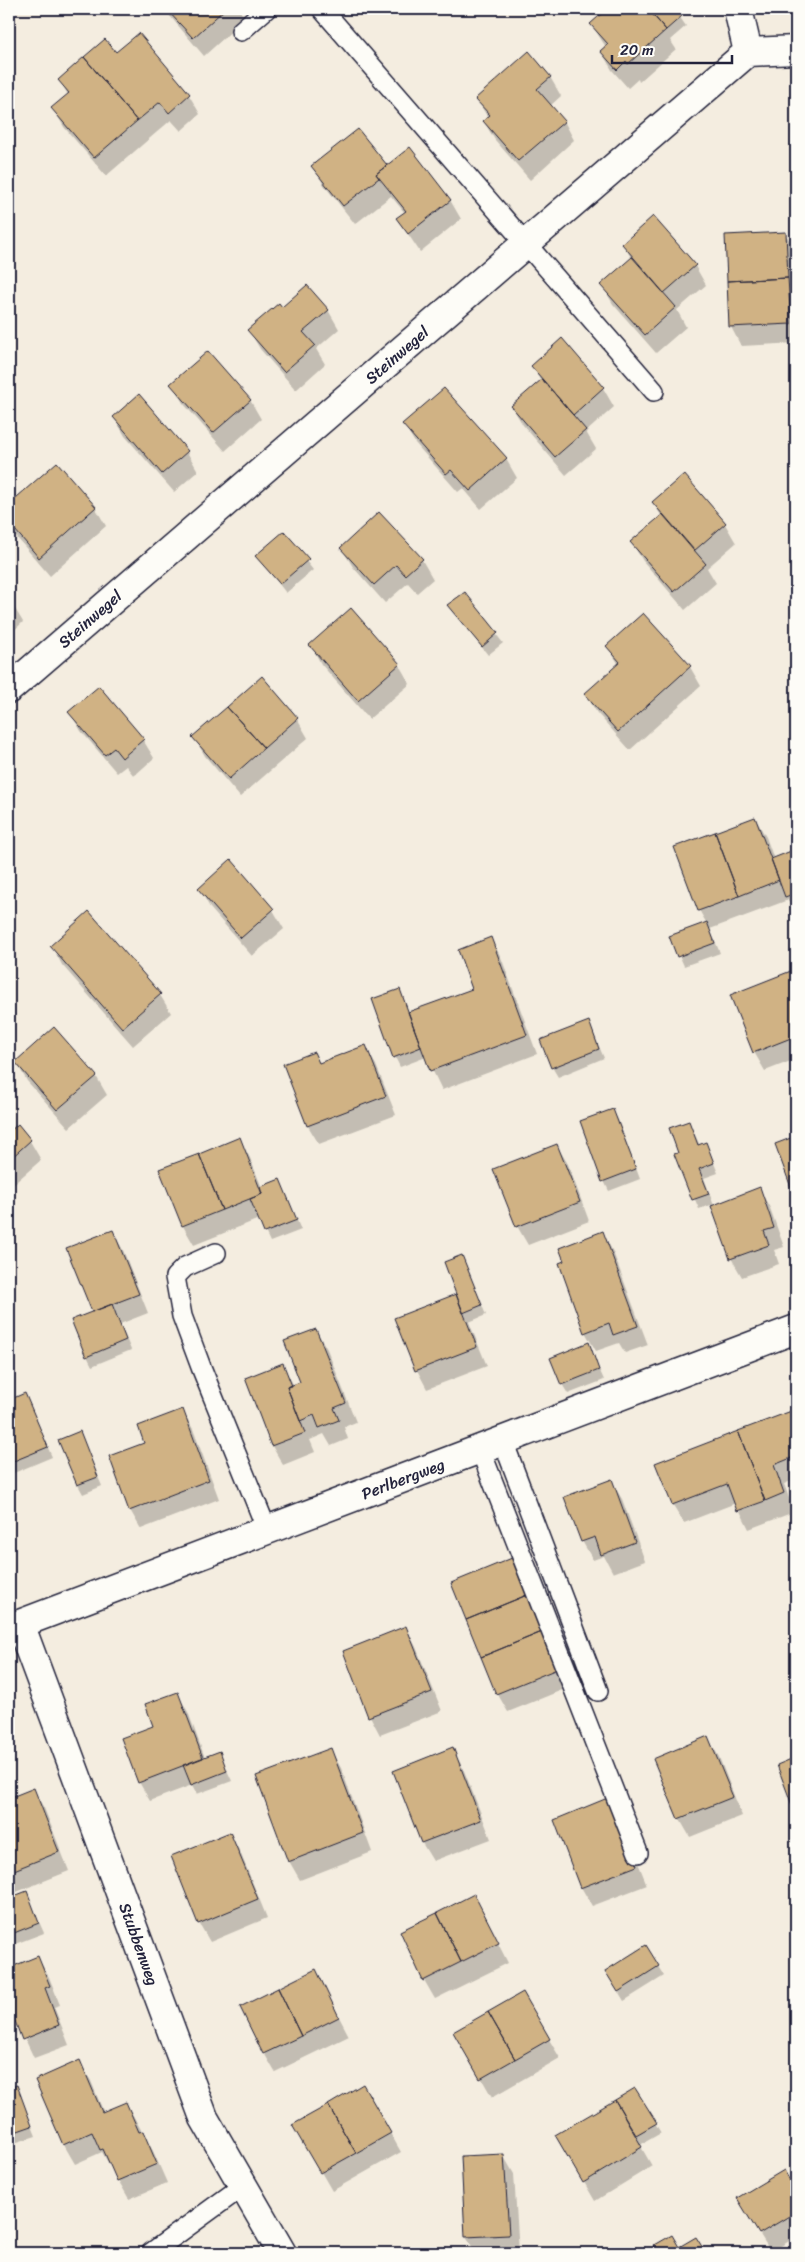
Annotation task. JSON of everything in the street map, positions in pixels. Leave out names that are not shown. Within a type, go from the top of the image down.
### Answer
[{"type":"street","points":[[738,9],[748,52],[796,50]]},
{"type":"street","name":"Steinwegel","points":[[9,689],[748,52]]},
{"type":"street","name":"Perlbergweg","points":[[14,1626],[796,1329]]},
{"type":"street","name":"Stubbenweg","points":[[14,1626],[204,2118],[282,2253]]},
{"type":"lane","points":[[241,31],[266,9]]},
{"type":"lane","points":[[322,9],[654,391]]},
{"type":"lane","points":[[216,1253],[185,1267],[175,1277],[182,1316],[267,1530]]},
{"type":"lane","points":[[492,1445],[598,1691]]},
{"type":"lane","points":[[492,1445],[638,1853]]},
{"type":"lane","points":[[150,2253],[243,2186]]},
{"type":"building","points":[[166,9],[225,9],[193,38]]},
{"type":"building","points":[[607,9],[648,9],[666,30],[628,64],[626,61],[617,70],[600,51],[608,44],[590,24]]},
{"type":"building","points":[[648,9],[675,9],[682,16],[666,30]]},
{"type":"building","points":[[139,33],[190,94],[169,113],[160,102],[137,121],[84,57],[105,39],[116,52]]},
{"type":"building","points":[[529,51],[551,77],[537,89],[565,121],[518,161],[483,121],[490,115],[475,99]]},
{"type":"building","points":[[84,57],[137,121],[94,158],[51,108],[69,93],[58,80]]},
{"type":"building","points":[[358,129],[387,165],[376,174],[379,178],[343,206],[311,166]]},
{"type":"building","points":[[410,147],[451,200],[408,234],[396,218],[406,211],[376,174]]},
{"type":"building","points":[[653,216],[696,265],[664,293],[622,244]]},
{"type":"building","points":[[786,232],[788,278],[727,281],[725,235]]},
{"type":"building","points":[[632,257],[676,307],[645,335],[600,285]]},
{"type":"building","points":[[788,278],[791,324],[729,327],[727,281]]},
{"type":"building","points":[[307,285],[329,310],[303,332],[315,345],[284,372],[247,330],[279,303],[282,307]]},
{"type":"building","points":[[562,338],[604,387],[573,415],[531,366]]},
{"type":"building","points":[[208,351],[251,400],[213,433],[170,384]]},
{"type":"building","points":[[542,379],[586,430],[555,457],[511,406]]},
{"type":"building","points":[[444,388],[507,458],[470,491],[451,470],[446,474],[402,424]]},
{"type":"building","points":[[139,394],[188,451],[162,474],[113,417]]},
{"type":"building","points":[[57,462],[96,507],[39,558],[9,523],[9,504]]},
{"type":"building","points":[[684,474],[726,523],[694,551],[652,502]]},
{"type":"building","points":[[379,512],[423,559],[405,575],[396,565],[374,585],[340,548]]},
{"type":"building","points":[[663,514],[706,564],[674,592],[630,542]]},
{"type":"building","points":[[284,531],[309,559],[280,584],[255,556]]},
{"type":"building","points":[[465,592],[498,633],[482,647],[447,605]]},
{"type":"building","points":[[351,608],[400,664],[358,701],[309,645]]},
{"type":"building","points":[[643,613],[691,666],[618,732],[584,694],[620,662],[606,646]]},
{"type":"building","points":[[262,676],[298,718],[264,748],[227,707]]},
{"type":"building","points":[[99,686],[144,739],[122,758],[114,748],[105,755],[68,712]]},
{"type":"building","points":[[227,707],[264,748],[229,779],[192,737]]},
{"type":"building","points":[[755,817],[779,880],[739,896],[715,832]]},
{"type":"building","points":[[715,832],[739,896],[698,911],[674,847]]},
{"type":"building","points":[[796,849],[796,893],[785,897],[771,859]]},
{"type":"building","points":[[231,859],[274,909],[241,938],[198,889]]},
{"type":"building","points":[[89,911],[161,994],[122,1028],[50,946]]},
{"type":"building","points":[[707,922],[715,943],[677,957],[669,936]]},
{"type":"building","points":[[491,937],[527,1035],[430,1071],[408,1012],[472,989],[458,950]]},
{"type":"building","points":[[796,969],[796,1036],[753,1053],[730,995]]},
{"type":"building","points":[[400,989],[421,1047],[393,1058],[372,999]]},
{"type":"building","points":[[589,1021],[599,1049],[551,1068],[540,1040]]},
{"type":"building","points":[[54,1027],[97,1076],[57,1110],[15,1062]]},
{"type":"building","points":[[366,1045],[386,1096],[307,1126],[283,1064],[314,1052],[319,1063]]},
{"type":"building","points":[[613,1109],[636,1169],[602,1182],[580,1121]]},
{"type":"building","points":[[689,1121],[698,1145],[706,1142],[714,1163],[699,1169],[709,1194],[692,1200],[674,1154],[678,1153],[669,1128]]},
{"type":"building","points":[[18,1124],[31,1140],[9,1160],[9,1132]]},
{"type":"building","points":[[796,1136],[796,1201],[775,1144]]},
{"type":"building","points":[[240,1137],[262,1194],[222,1210],[199,1154]]},
{"type":"building","points":[[557,1144],[580,1202],[516,1227],[493,1169]]},
{"type":"building","points":[[199,1154],[222,1210],[182,1226],[159,1169]]},
{"type":"building","points":[[280,1179],[297,1220],[264,1233],[250,1199],[262,1194],[260,1187]]},
{"type":"building","points":[[760,1187],[774,1228],[764,1231],[769,1245],[730,1259],[711,1206]]},
{"type":"building","points":[[113,1230],[139,1294],[92,1312],[66,1248]]},
{"type":"building","points":[[603,1231],[638,1326],[613,1335],[609,1323],[584,1333],[559,1263],[564,1261],[559,1248]]},
{"type":"building","points":[[462,1255],[482,1305],[463,1313],[444,1262]]},
{"type":"building","points":[[456,1294],[477,1347],[415,1371],[394,1318]]},
{"type":"building","points":[[112,1304],[126,1340],[86,1357],[71,1320]]},
{"type":"building","points":[[316,1329],[346,1403],[334,1408],[339,1420],[319,1428],[314,1415],[300,1421],[287,1387],[300,1382],[284,1341]]},
{"type":"building","points":[[589,1342],[599,1370],[561,1385],[550,1358]]},
{"type":"building","points":[[283,1363],[292,1386],[287,1387],[305,1433],[271,1446],[245,1378]]},
{"type":"building","points":[[25,1393],[48,1447],[9,1463],[9,1400]]},
{"type":"building","points":[[183,1409],[209,1480],[129,1511],[109,1456],[144,1443],[138,1426]]},
{"type":"building","points":[[794,1410],[796,1416],[796,1456],[774,1465],[784,1493],[765,1501],[738,1431]]},
{"type":"building","points":[[80,1431],[98,1477],[77,1485],[58,1440]]},
{"type":"building","points":[[738,1431],[765,1501],[737,1511],[727,1484],[672,1505],[655,1463]]},
{"type":"building","points":[[612,1479],[635,1542],[601,1555],[595,1537],[581,1542],[564,1497]]},
{"type":"building","points":[[512,1558],[527,1595],[466,1620],[451,1583]]},
{"type":"building","points":[[527,1595],[542,1632],[481,1657],[466,1620]]},
{"type":"building","points":[[406,1626],[432,1692],[368,1717],[343,1651]]},
{"type":"building","points":[[542,1632],[557,1669],[496,1694],[481,1657]]},
{"type":"building","points":[[178,1692],[203,1758],[138,1783],[121,1738],[153,1726],[145,1704]]},
{"type":"building","points":[[708,1736],[733,1797],[678,1819],[653,1759]]},
{"type":"building","points":[[453,1747],[481,1820],[421,1843],[393,1771]]},
{"type":"building","points":[[331,1748],[363,1833],[288,1862],[256,1776]]},
{"type":"building","points":[[220,1751],[227,1771],[191,1785],[183,1765]]},
{"type":"building","points":[[796,1757],[796,1804],[792,1805],[777,1765]]},
{"type":"building","points":[[34,1788],[59,1852],[9,1872],[9,1798]]},
{"type":"building","points":[[610,1797],[637,1866],[580,1888],[554,1820]]},
{"type":"building","points":[[230,1832],[258,1899],[198,1924],[171,1856]]},
{"type":"building","points":[[27,1891],[39,1923],[9,1935],[9,1898]]},
{"type":"building","points":[[474,1894],[499,1943],[461,1962],[437,1913]]},
{"type":"building","points":[[437,1913],[461,1962],[423,1981],[400,1931]]},
{"type":"building","points":[[646,1945],[659,1966],[618,1992],[605,1971]]},
{"type":"building","points":[[38,1956],[50,1986],[45,1988],[59,2025],[22,2040],[9,2005],[9,1968]]},
{"type":"building","points":[[316,1969],[339,2017],[301,2036],[278,1988]]},
{"type":"building","points":[[278,1988],[301,2036],[263,2054],[240,2007]]},
{"type":"building","points":[[523,1992],[550,2039],[515,2059],[488,2012]]},
{"type":"building","points":[[488,2012],[515,2059],[480,2079],[453,2032]]},
{"type":"building","points":[[80,2060],[102,2112],[126,2102],[139,2132],[143,2131],[157,2164],[117,2181],[103,2149],[100,2150],[92,2132],[63,2145],[35,2080]]},
{"type":"building","points":[[363,2084],[391,2133],[356,2153],[328,2105]]},
{"type":"building","points":[[17,2085],[32,2126],[9,2134],[9,2088]]},
{"type":"building","points":[[635,2088],[657,2123],[636,2135],[615,2100]]},
{"type":"building","points":[[615,2100],[642,2147],[583,2183],[555,2135]]},
{"type":"building","points":[[328,2105],[356,2153],[320,2173],[292,2125]]},
{"type":"building","points":[[504,2154],[509,2235],[465,2237],[461,2156]]},
{"type":"building","points":[[784,2170],[796,2192],[796,2212],[759,2234],[737,2198]]},
{"type":"building","points":[[672,2235],[679,2247],[696,2237],[706,2253],[658,2253],[653,2246]]}]
